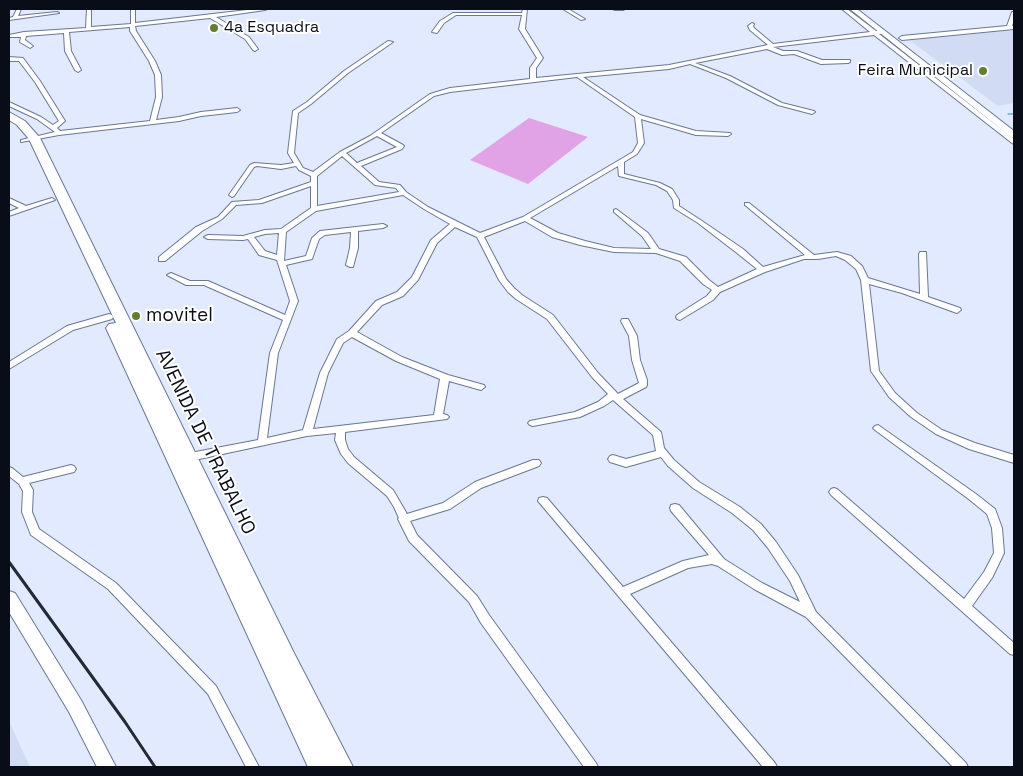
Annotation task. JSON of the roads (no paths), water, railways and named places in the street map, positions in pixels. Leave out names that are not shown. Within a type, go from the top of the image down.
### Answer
[{"type":"highway","name":"AVENIDA DE TRABALHO","points":[[9,115],[21,122],[128,344],[271,646],[320,767]]},
{"type":"highway","name":"AVENIDA DE TRABALHO","points":[[9,122],[28,139]]},
{"type":"highway","name":"AVENIDA DE TRABALHO","points":[[44,172],[52,200],[71,225]]},
{"type":"highway","name":"AVENIDA DE TRABALHO","points":[[94,274],[109,317],[128,344]]},
{"type":"highway","name":"AVENIDA DE TRABALHO","points":[[271,646],[340,767]]},
{"type":"main road","points":[[853,9],[879,32],[892,39],[1014,135]]},
{"type":"main road","points":[[863,9],[1014,127]]},
{"type":"main road","points":[[892,39],[902,38]]},
{"type":"main road","points":[[9,598],[75,706],[107,767]]},
{"type":"street","points":[[11,19],[19,9]]},
{"type":"street","points":[[88,28],[90,9]]},
{"type":"street","points":[[134,9],[133,31],[152,61],[158,75],[159,97],[153,121]]},
{"type":"street","points":[[9,36],[58,30],[132,25],[265,9]]},
{"type":"street","points":[[565,9],[583,19]]},
{"type":"street","points":[[615,9],[623,9]]},
{"type":"street","points":[[844,9],[879,32],[1014,142]]},
{"type":"street","points":[[11,19],[57,11],[58,30]]},
{"type":"street","points":[[435,32],[442,22],[455,14],[525,11],[522,29],[540,58],[533,68],[534,80]]},
{"type":"street","points":[[902,38],[1012,27],[1014,13]]},
{"type":"street","points":[[211,16],[247,38],[255,49]]},
{"type":"street","points":[[752,24],[750,26],[752,29],[770,46],[782,53],[795,52],[821,62],[848,61]]},
{"type":"street","points":[[66,30],[68,51],[78,70]]},
{"type":"street","points":[[162,259],[199,229],[220,218],[234,203],[264,200],[313,179],[342,153],[377,134],[438,93],[534,80],[692,64],[770,46],[879,32]]},
{"type":"street","points":[[24,34],[22,41],[30,46]]},
{"type":"street","points":[[314,209],[313,179],[301,169],[291,153],[294,112],[304,107],[346,72],[390,42]]},
{"type":"street","points":[[9,59],[21,58],[38,82],[62,121],[54,128]]},
{"type":"street","points":[[692,64],[733,79],[780,104],[812,112]]},
{"type":"street","points":[[578,76],[638,116],[696,133],[728,134]]},
{"type":"street","points":[[9,104],[39,118],[59,133]]},
{"type":"street","points":[[28,139],[59,133],[237,110]]},
{"type":"street","points":[[480,236],[525,218],[634,153],[641,143],[638,116]]},
{"type":"street","points":[[356,166],[400,148],[401,146],[390,139],[377,134]]},
{"type":"street","points":[[342,153],[377,184],[398,186],[404,193],[480,236],[503,280],[519,297],[550,317],[615,397],[658,434],[659,449],[663,454],[696,485],[736,510],[757,527],[772,545],[794,578],[811,615]]},
{"type":"street","points":[[621,162],[621,175],[658,184],[670,190],[676,200],[676,207],[740,251],[762,270]]},
{"type":"street","points":[[232,195],[252,166],[256,164],[281,166],[297,164]]},
{"type":"street","points":[[208,237],[235,238],[265,232],[283,231],[314,209],[404,193]]},
{"type":"street","points":[[9,200],[25,208]]},
{"type":"street","points":[[9,214],[52,200]]},
{"type":"street","points":[[747,204],[812,257]]},
{"type":"street","points":[[616,211],[645,235],[656,251]]},
{"type":"street","points":[[525,218],[555,235],[583,243],[623,251],[656,251],[683,260],[717,290]]},
{"type":"street","points":[[307,433],[324,373],[340,341],[352,333],[379,303],[400,294],[415,278],[434,242],[456,224]]},
{"type":"street","points":[[250,236],[262,253],[280,262],[308,257],[319,235],[384,226]]},
{"type":"street","points":[[350,265],[354,248],[355,229]]},
{"type":"street","points":[[262,443],[274,354],[294,301],[289,282],[280,262],[283,231]]},
{"type":"street","points":[[680,317],[710,298],[717,290],[762,270],[803,257],[836,254],[848,258],[859,268],[865,280],[875,371],[892,395],[914,415],[939,432],[972,446],[1014,459]]},
{"type":"street","points":[[923,254],[924,299]]},
{"type":"street","points":[[171,275],[189,283],[205,283],[288,319]]},
{"type":"street","points":[[865,280],[905,291],[957,310]]},
{"type":"street","points":[[9,366],[70,328],[109,317]]},
{"type":"street","points":[[533,423],[577,414],[643,385],[644,380],[636,360],[633,336],[625,321]]},
{"type":"street","points":[[352,333],[399,359],[445,377],[481,387]]},
{"type":"street","points":[[182,459],[307,433],[441,417],[445,377]]},
{"type":"street","points":[[878,428],[991,512],[998,528],[999,553],[988,575],[965,607]]},
{"type":"street","points":[[341,429],[340,440],[344,451],[351,460],[390,493],[419,545],[473,599],[485,620],[592,767]]},
{"type":"street","points":[[613,459],[626,463],[663,454]]},
{"type":"street","points":[[403,519],[446,506],[478,485],[536,463]]},
{"type":"street","points":[[22,481],[71,469]]},
{"type":"street","points":[[9,470],[22,481],[28,490],[27,512],[35,532],[112,586],[212,690],[253,767]]},
{"type":"street","points":[[834,492],[1014,650]]},
{"type":"street","points":[[543,501],[771,767]]},
{"type":"street","points":[[675,508],[722,563]]},
{"type":"street","points":[[622,592],[687,564],[712,559],[722,563],[758,586],[811,615],[962,767]]},
{"type":"waterway","points":[[1008,114],[1014,114]]},
{"type":"railway","points":[[9,562],[125,722],[155,767]]},
{"type":"place","name":"4a Esquadra","points":[[214,28]]},
{"type":"place","name":"Feira Municipal","points":[[983,71]]},
{"type":"place","name":"movitel","points":[[136,316]]}]
